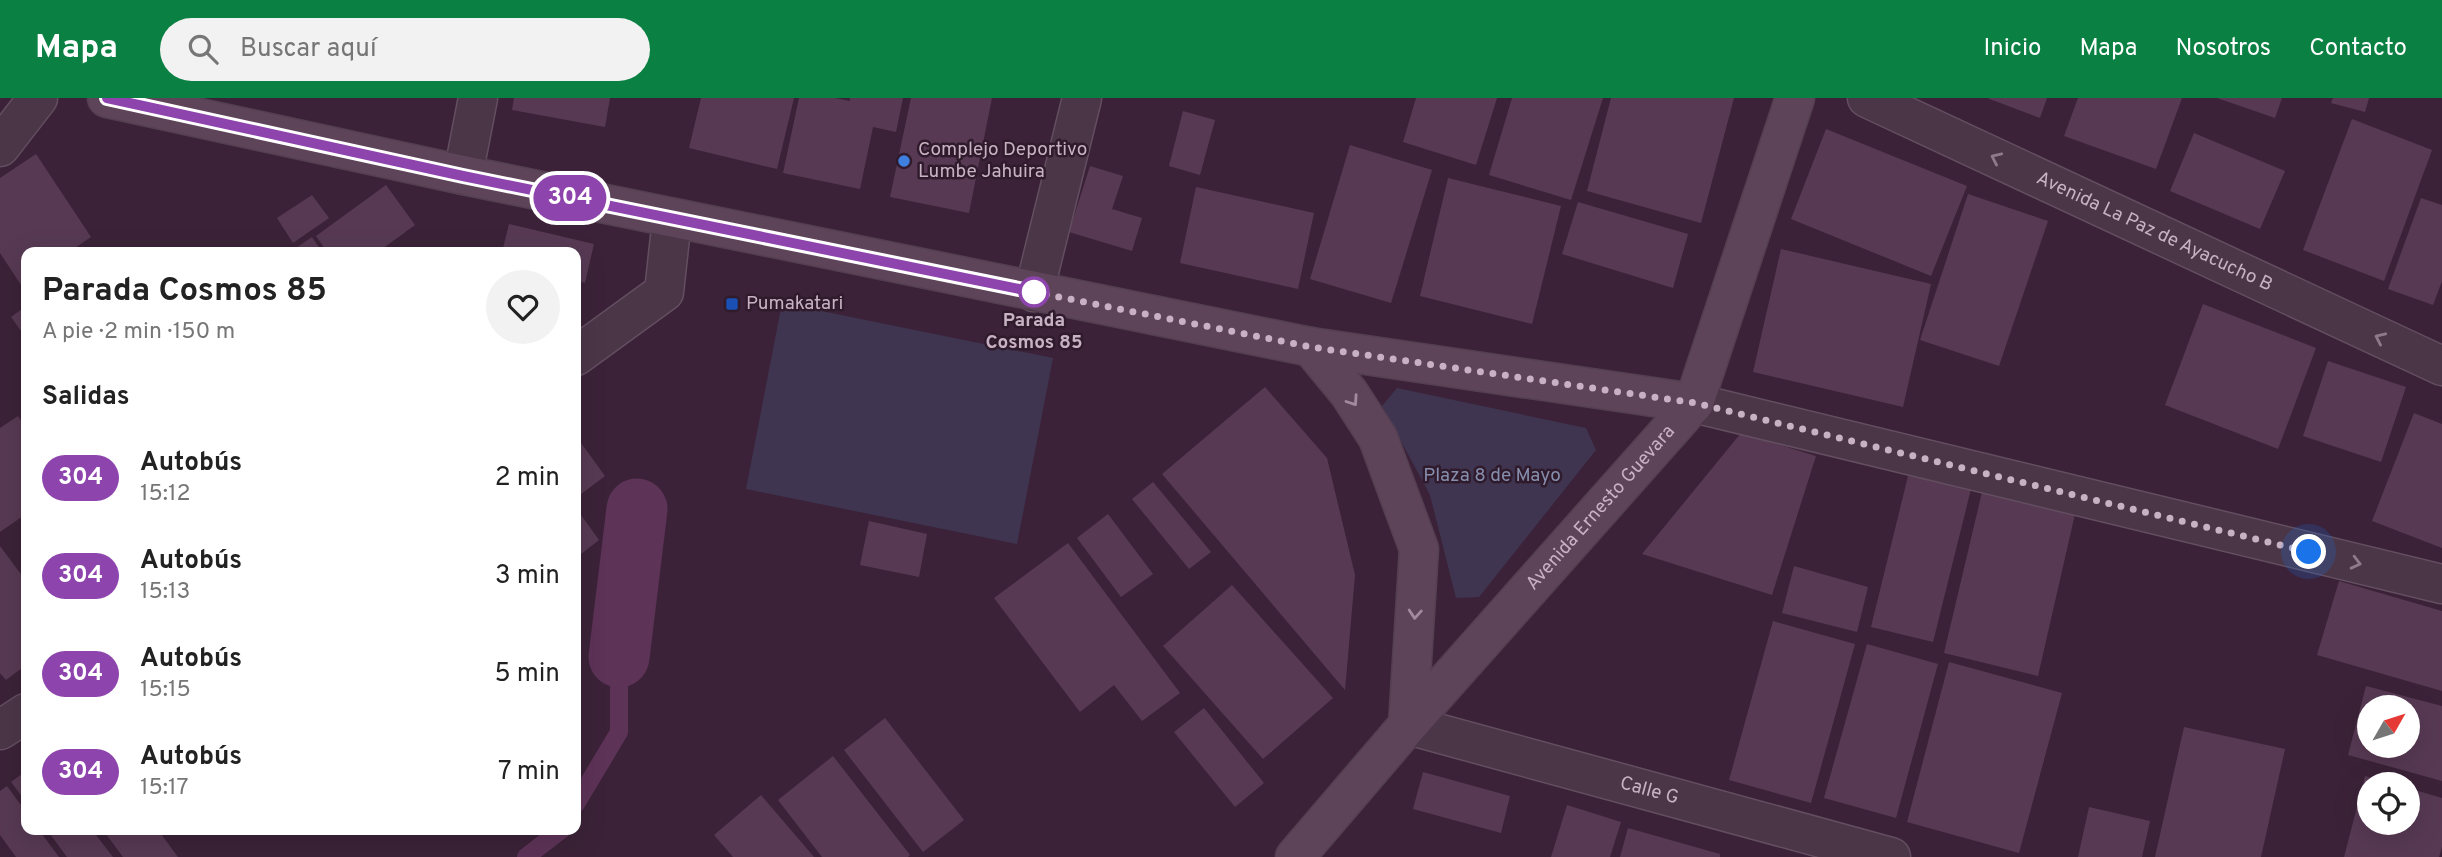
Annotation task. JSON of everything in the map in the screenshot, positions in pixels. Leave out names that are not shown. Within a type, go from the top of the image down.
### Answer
[{"type":"main road","points":[[107,98],[463,176],[1311,347],[1695,403]]},
{"type":"main road","name":"Avenida Ernesto Guevara","points":[[1295,857],[1408,725],[1695,403],[1795,98]]},
{"type":"main road","points":[[1311,347],[1349,393],[1378,438],[1419,549],[1408,725]]},
{"type":"street","points":[[0,147],[38,98]]},
{"type":"street","points":[[463,176],[478,98]]},
{"type":"street","points":[[1034,292],[1082,98]]},
{"type":"street","name":"Avenida La Paz de Ayacucho B","points":[[1867,98],[2442,366]]},
{"type":"street","points":[[581,352],[664,292],[672,219]]},
{"type":"street","points":[[1695,403],[2442,584]]},
{"type":"street","points":[[0,730],[21,716]]},
{"type":"street","name":"Calle G","points":[[1408,725],[1891,857]]},
{"type":"green space","points":[[782,303],[1053,358],[1017,544],[746,489]]},
{"type":"green space","name":"Plaza 8 de Mayo","points":[[1397,388],[1586,428],[1596,450],[1479,597],[1456,598],[1430,495],[1382,406]]},
{"type":"building","points":[[514,98],[610,98],[605,127],[512,110]]},
{"type":"building","points":[[701,98],[794,98],[777,169],[689,148]]},
{"type":"building","points":[[799,98],[835,98],[850,101],[850,98],[903,98],[896,132],[873,127],[860,189],[783,173]]},
{"type":"building","points":[[911,98],[992,98],[969,213],[890,197]]},
{"type":"building","points":[[1416,98],[1497,98],[1476,165],[1403,142]]},
{"type":"building","points":[[1512,98],[1603,98],[1571,200],[1489,175]]},
{"type":"building","points":[[1611,98],[1734,98],[1701,223],[1587,191]]},
{"type":"building","points":[[1987,98],[2047,98],[2040,118]]},
{"type":"building","points":[[2078,98],[2182,98],[2156,169],[2064,136]]},
{"type":"building","points":[[2217,98],[2282,98],[2275,118]]},
{"type":"building","points":[[2333,98],[2369,98],[2365,112],[2331,103]]},
{"type":"building","points":[[1183,111],[1215,120],[1200,175],[1169,166]]},
{"type":"building","points":[[2352,119],[2432,150],[2384,281],[2303,250]]},
{"type":"building","points":[[1826,129],[1967,186],[1931,276],[1791,219]]},
{"type":"building","points":[[2194,133],[2285,171],[2260,229],[2170,191]]},
{"type":"building","points":[[1350,145],[1432,170],[1391,303],[1310,279]]},
{"type":"building","points":[[36,154],[91,237],[76,247],[21,247],[21,285],[0,253],[0,178]]},
{"type":"building","points":[[1090,166],[1123,176],[1112,209],[1142,218],[1132,251],[1069,232]]},
{"type":"building","points":[[1448,178],[1561,206],[1532,324],[1420,296]]},
{"type":"building","points":[[386,185],[415,225],[385,247],[324,247],[316,236]]},
{"type":"building","points":[[1196,187],[1314,213],[1298,289],[1180,263]]},
{"type":"building","points":[[1968,194],[2048,221],[1999,366],[1920,340]]},
{"type":"building","points":[[312,195],[329,218],[293,243],[277,218]]},
{"type":"building","points":[[2421,198],[2442,205],[2442,281],[2433,305],[2388,289]]},
{"type":"building","points":[[1578,202],[1688,234],[1673,288],[1562,254]]},
{"type":"building","points":[[509,224],[594,244],[585,283],[581,282],[581,247],[503,247]]},
{"type":"building","points":[[312,237],[319,247],[297,247]]},
{"type":"building","points":[[1781,249],[1931,284],[1903,407],[1753,372]]},
{"type":"building","points":[[2203,304],[2316,348],[2278,449],[2165,405]]},
{"type":"building","points":[[21,310],[21,331],[11,317]]},
{"type":"building","points":[[2328,361],[2406,387],[2381,462],[2303,436]]},
{"type":"building","points":[[1265,387],[1327,458],[1355,575],[1345,690],[1162,474]]},
{"type":"building","points":[[2414,413],[2442,424],[2442,548],[2372,521]]},
{"type":"building","points":[[18,416],[21,420],[21,517],[0,532],[0,428]]},
{"type":"building","points":[[1741,433],[1816,456],[1772,595],[1642,554]]},
{"type":"building","points":[[581,443],[605,476],[581,494]]},
{"type":"building","points":[[1909,472],[1971,489],[1933,642],[1871,627]]},
{"type":"building","points":[[1153,482],[1211,552],[1189,569],[1132,499]]},
{"type":"building","points":[[1982,492],[2075,514],[2038,676],[1944,653]]},
{"type":"building","points":[[1108,514],[1153,574],[1121,597],[1077,538]]},
{"type":"building","points":[[581,515],[599,540],[581,554]]},
{"type":"building","points":[[869,521],[927,534],[919,577],[860,565]]},
{"type":"building","points":[[1068,543],[1180,693],[1142,721],[1114,685],[1080,712],[994,598]]},
{"type":"building","points":[[0,546],[21,574],[21,669],[6,680],[0,673]]},
{"type":"building","points":[[1794,566],[1868,587],[1857,632],[1782,613]]},
{"type":"building","points":[[2339,581],[2442,611],[2442,691],[2317,655]]},
{"type":"building","points":[[1232,585],[1333,698],[1263,759],[1163,646]]},
{"type":"building","points":[[1773,621],[1855,644],[1811,803],[1729,780]]},
{"type":"building","points":[[1867,644],[1938,664],[1896,818],[1824,798]]},
{"type":"building","points":[[1949,662],[2062,693],[2019,853],[1907,822]]},
{"type":"building","points":[[2366,686],[2400,695],[2364,695]]},
{"type":"building","points":[[2420,700],[2442,706],[2442,781],[2420,775],[2420,772],[2409,772],[2359,758],[2420,758]]},
{"type":"building","points":[[1204,708],[1264,783],[1235,807],[1174,732]]},
{"type":"building","points":[[885,718],[964,820],[923,852],[844,750]]},
{"type":"building","points":[[2357,720],[2357,757],[2348,755]]},
{"type":"building","points":[[2184,727],[2285,749],[2261,857],[2155,857]]},
{"type":"building","points":[[833,756],[910,855],[908,857],[822,857],[778,800]]},
{"type":"building","points":[[1423,772],[1510,796],[1501,833],[1413,809]]},
{"type":"building","points":[[21,775],[21,795],[11,782]]},
{"type":"building","points":[[7,786],[21,805],[21,835],[43,835],[59,857],[16,857],[0,835],[0,791]]},
{"type":"building","points":[[2420,792],[2442,798],[2442,847],[2439,857],[2344,857],[2357,807],[2357,835],[2420,835]]},
{"type":"building","points":[[761,795],[814,857],[733,857],[714,835]]},
{"type":"building","points":[[1567,805],[1621,822],[1610,857],[1551,857]]},
{"type":"building","points":[[2089,807],[2150,821],[2142,857],[2078,857]]},
{"type":"building","points":[[1628,828],[1720,854],[1720,857],[1620,857]]},
{"type":"building","points":[[51,835],[96,835],[113,857],[67,857]]},
{"type":"building","points":[[107,835],[162,835],[178,857],[123,857]]},
{"type":"waterway","points":[[619,657],[637,509]]},
{"type":"waterway","points":[[581,796],[619,732],[619,657]]},
{"type":"waterway","points":[[526,857],[555,835]]},
{"type":"bus line","name":"304","points":[[107,98],[463,176],[1034,292]]},
{"type":"place","name":"Complejo Deportivo Lumbe Jahuira","points":[[904,161]]},
{"type":"place","name":"Parada Cosmos 85","points":[[1034,292]]},
{"type":"place","name":"Pumakatari","points":[[732,304]]},
{"type":"route","points":[[1034,292],[1311,347],[1695,403],[2309,552]]}]
